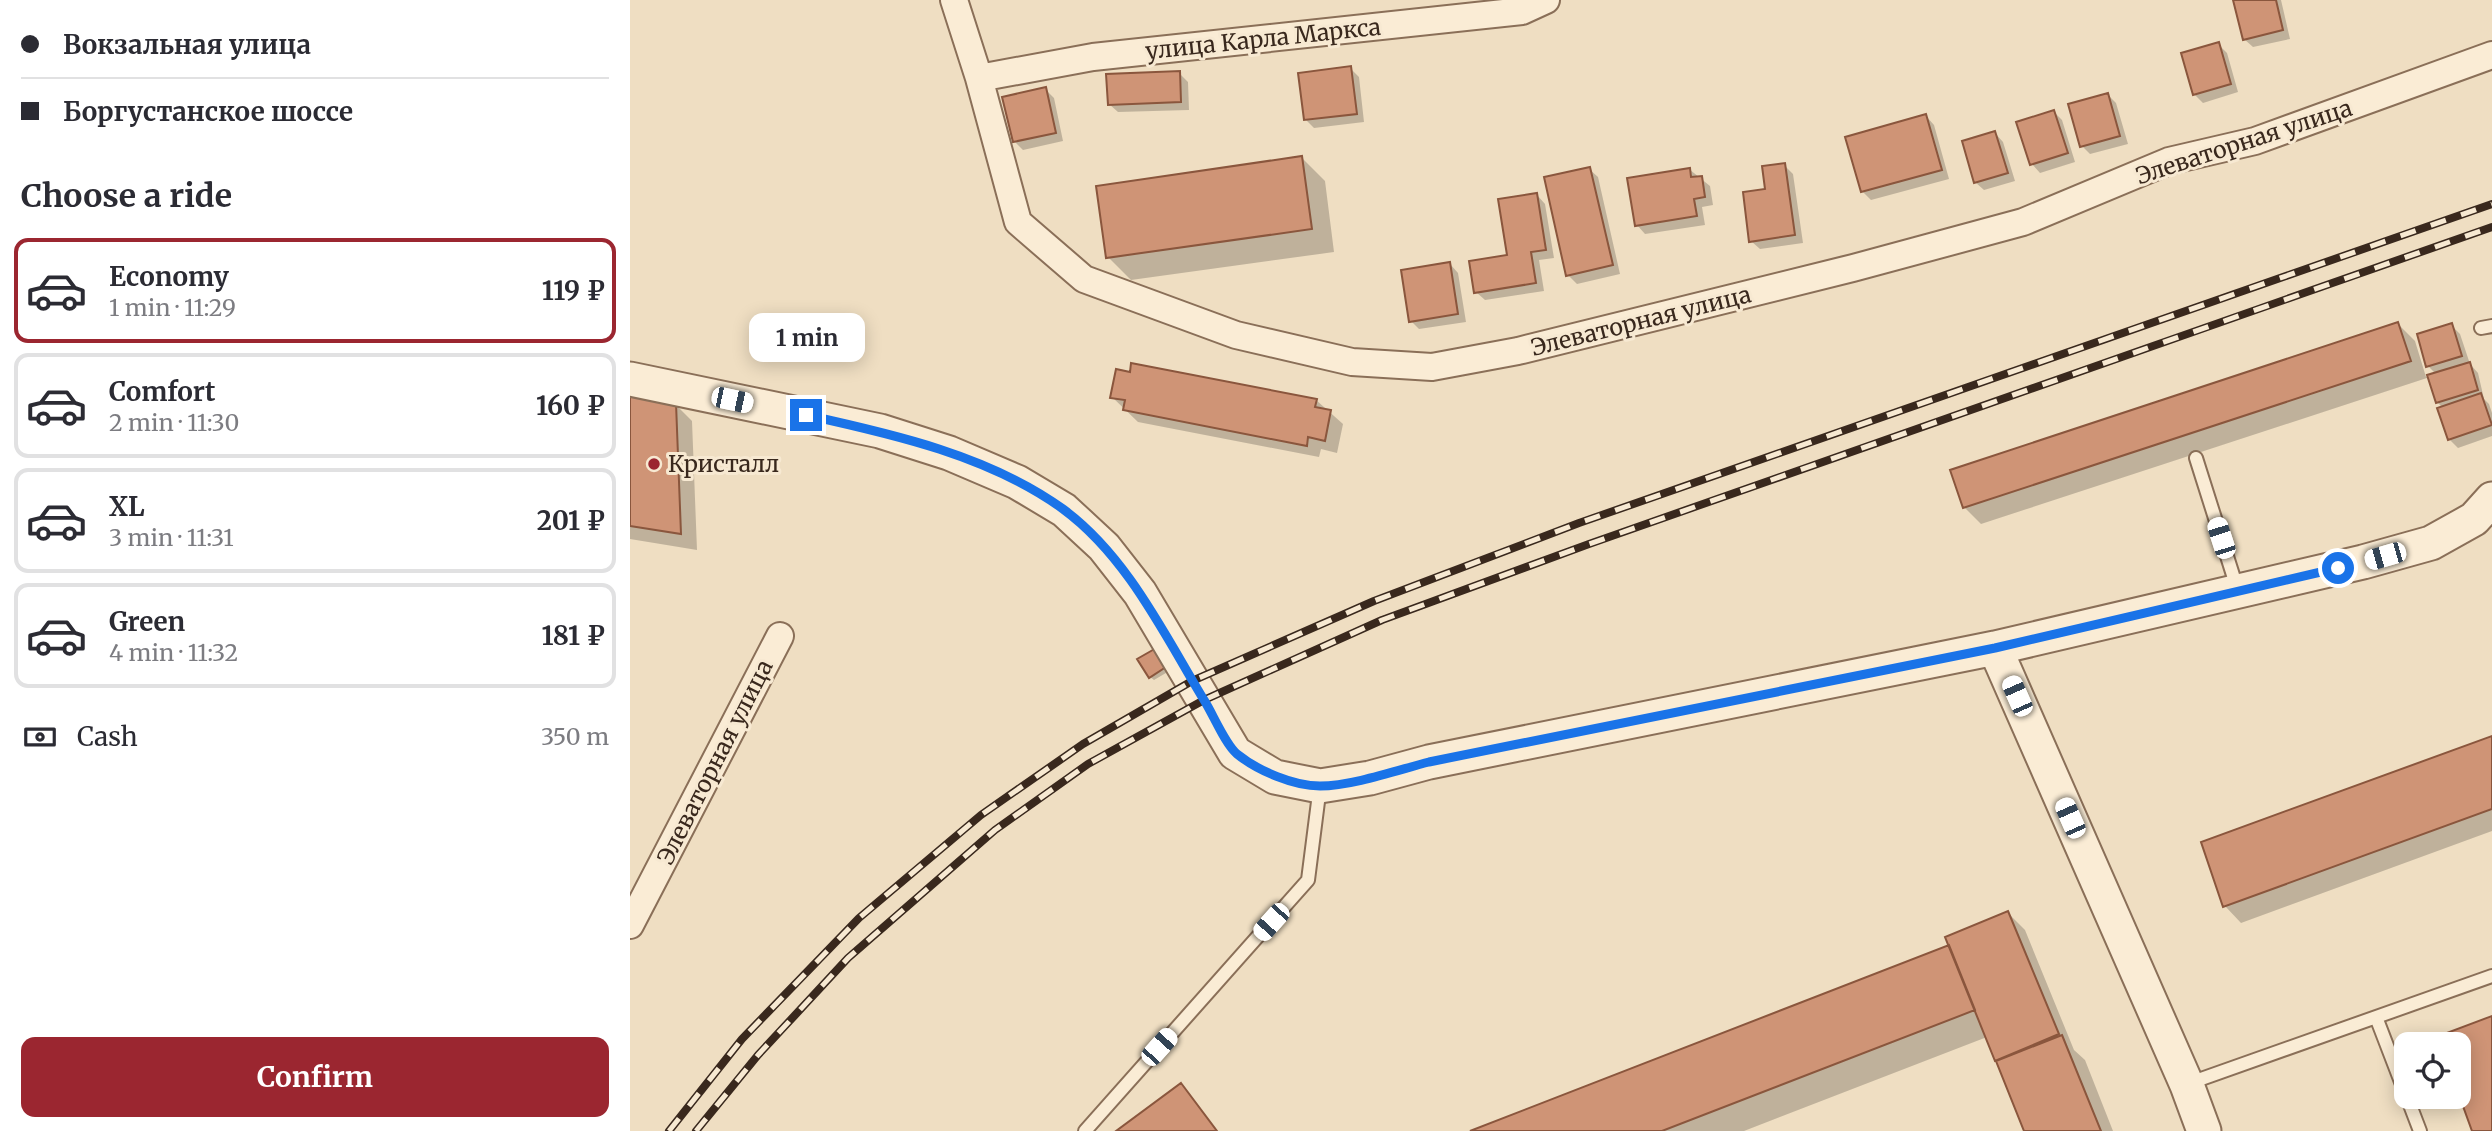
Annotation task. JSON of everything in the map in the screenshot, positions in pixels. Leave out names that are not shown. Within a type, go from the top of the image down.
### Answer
[{"type":"street","name":"Элеваторная улица","points":[[954,0],[979,78],[1018,222],[1084,279],[1236,335],[1352,362],[1432,367],[1572,338],[1853,268],[2023,222],[2169,161],[2255,141],[2492,55]]},
{"type":"street","name":"улица Карла Маркса","points":[[979,78],[1093,57],[1522,11],[1546,0]]},
{"type":"street","points":[[630,379],[880,431],[949,453],[1017,482],[1064,510],[1104,547],[1140,593],[1235,753],[1275,777],[1320,786],[1370,778],[1429,762],[1995,648],[2362,562],[2431,542],[2486,511]]},
{"type":"street","name":"Элеваторная улица","points":[[630,925],[780,636]]},
{"type":"street","points":[[1995,648],[2187,1084],[2204,1131]]},
{"type":"lane","points":[[2196,458],[2238,591]]},
{"type":"lane","points":[[1085,1131],[1308,880],[1320,786]]},
{"type":"lane","points":[[2187,1084],[2492,976]]},
{"type":"lane","points":[[2376,1017],[2394,1063]]},
{"type":"lane","points":[[2412,1109],[2420,1131]]},
{"type":"building","points":[[2233,0],[2276,0],[2283,30],[2243,40]]},
{"type":"building","points":[[2219,42],[2231,84],[2193,95],[2181,53]]},
{"type":"building","points":[[1351,66],[1357,114],[1304,120],[1298,73]]},
{"type":"building","points":[[1180,71],[1181,102],[1108,105],[1106,74]]},
{"type":"building","points":[[1046,87],[1056,133],[1013,142],[1002,97]]},
{"type":"building","points":[[2108,93],[2120,136],[2080,147],[2068,104]]},
{"type":"building","points":[[2054,110],[2068,153],[2030,165],[2016,122]]},
{"type":"building","points":[[1926,114],[1942,170],[1861,192],[1845,137]]},
{"type":"building","points":[[1995,131],[2008,173],[1974,183],[1962,141]]},
{"type":"building","points":[[1302,156],[1312,229],[1106,258],[1096,186]]},
{"type":"building","points":[[1785,163],[1795,235],[1749,242],[1743,192],[1765,189],[1762,166]]},
{"type":"building","points":[[1590,167],[1613,265],[1566,276],[1544,177]]},
{"type":"building","points":[[1690,168],[1691,177],[1702,176],[1705,197],[1694,199],[1697,216],[1635,226],[1627,178]]},
{"type":"building","points":[[1537,193],[1546,250],[1531,252],[1536,283],[1474,293],[1469,261],[1507,255],[1498,199]]},
{"type":"building","points":[[1450,262],[1458,314],[1409,322],[1401,270]]},
{"type":"building","points":[[2398,322],[2411,361],[1963,508],[1950,470]]},
{"type":"building","points":[[2452,323],[2462,356],[2426,367],[2417,334]]},
{"type":"building","points":[[2470,362],[2478,390],[2436,403],[2427,375]]},
{"type":"building","points":[[1131,363],[1317,399],[1315,407],[1331,410],[1325,441],[1308,437],[1307,446],[1123,410],[1125,400],[1110,398],[1116,369],[1130,372]]},
{"type":"building","points":[[2481,393],[2492,425],[2448,440],[2437,408]]},
{"type":"building","name":"Кристалл","points":[[630,396],[676,403],[681,534],[630,526]]},
{"type":"building","points":[[1158,647],[1169,665],[1149,678],[1137,659]]},
{"type":"building","points":[[2492,736],[2492,809],[2223,907],[2201,842]]},
{"type":"building","points":[[2008,911],[2059,1034],[1995,1061],[1945,937]]},
{"type":"building","points":[[1949,945],[1975,1010],[1662,1131],[1470,1131]]},
{"type":"building","points":[[2492,1016],[2492,1131],[2472,1131],[2464,1109],[2471,1109],[2471,1032],[2449,1032]]},
{"type":"building","points":[[2062,1035],[2101,1131],[2024,1131],[1996,1061]]},
{"type":"building","points":[[1181,1083],[1217,1131],[1116,1131]]},
{"type":"railway","points":[[669,1131],[742,1039],[859,918],[981,815],[1083,744],[1192,681],[1374,601],[1579,523],[2492,204]]},
{"type":"railway","points":[[696,1131],[758,1055],[848,958],[995,830],[1088,764],[1204,700],[1382,620],[1589,544],[2492,227]]},
{"type":"place","name":"Кристалл","points":[[654,464]]},
{"type":"route","points":[[806,415],[880,431],[949,453],[1017,482],[1064,510],[1104,547],[1140,593],[1235,753],[1275,777],[1320,786],[1370,778],[1429,762],[1995,648],[2338,568]]}]
